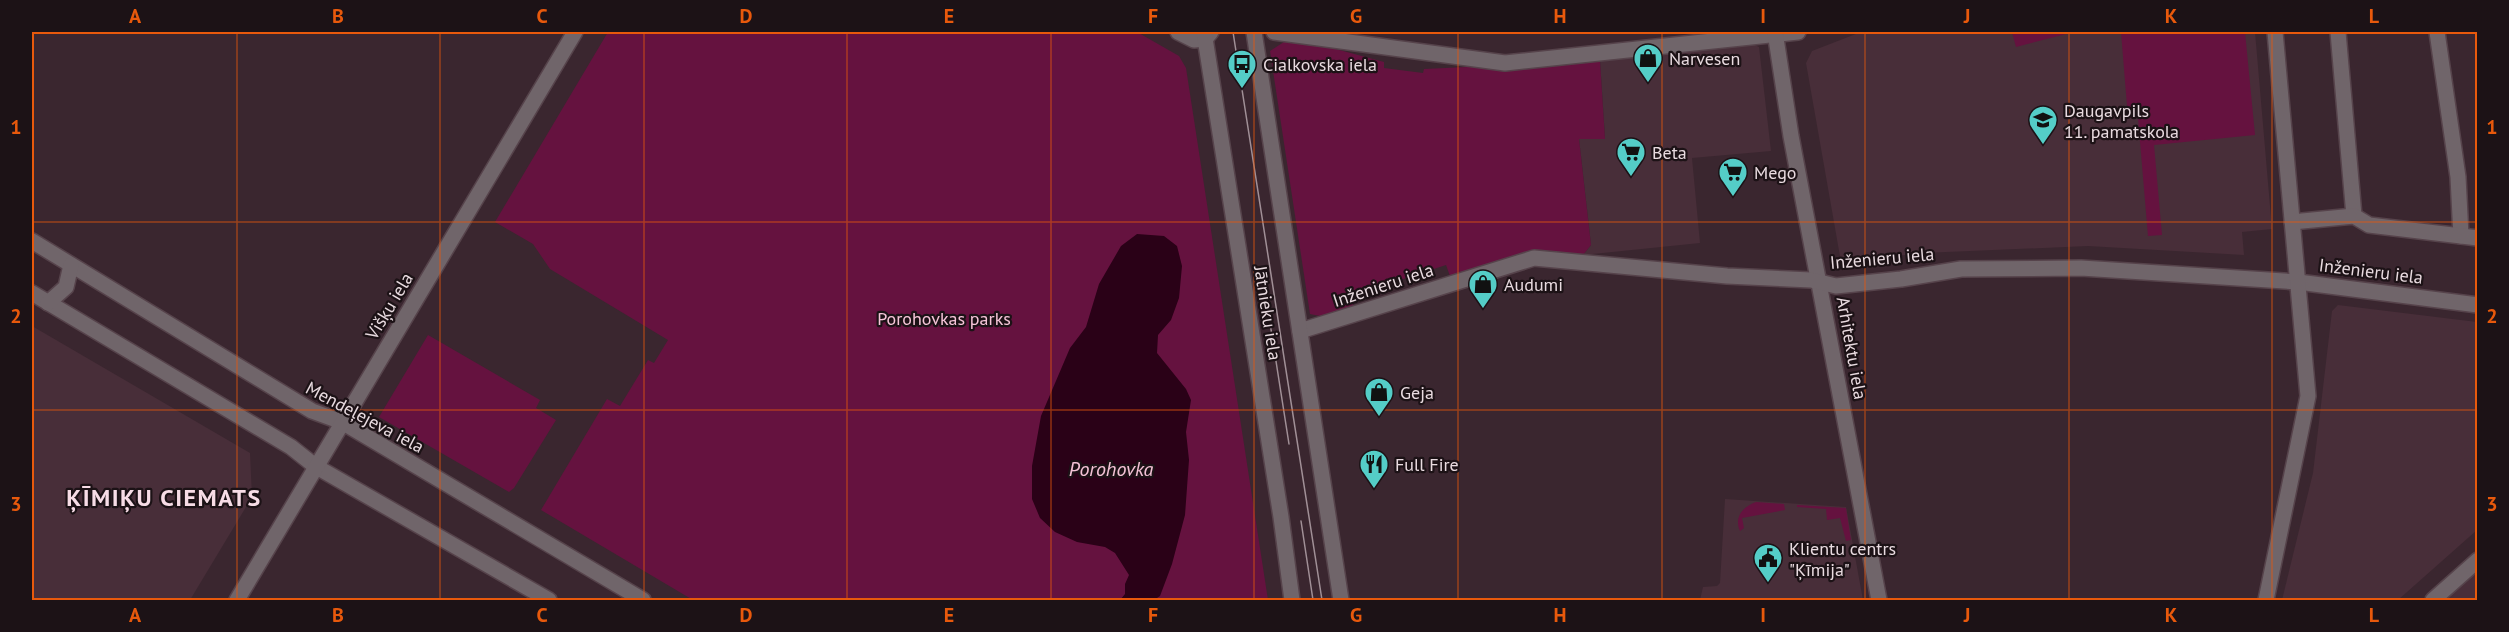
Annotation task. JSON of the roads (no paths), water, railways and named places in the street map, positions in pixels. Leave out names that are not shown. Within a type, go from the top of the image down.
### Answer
[{"type":"street","name":"Višķu iela","points":[[237,600],[575,32]]},
{"type":"street","points":[[1179,32],[1194,40],[1207,34]]},
{"type":"street","name":"Jātnieku iela","points":[[1254,32],[1341,600]]},
{"type":"street","points":[[1274,32],[1505,63],[1798,32]]},
{"type":"street","points":[[2266,600],[2308,396],[2275,32]]},
{"type":"street","points":[[2338,32],[2354,216]]},
{"type":"street","points":[[2437,32],[2458,177],[2461,236]]},
{"type":"street","name":"Arhitektu iela","points":[[1775,33],[1791,136],[1879,600]]},
{"type":"street","name":"Jātnieku iela","points":[[1207,34],[1292,600]]},
{"type":"street","points":[[2292,222],[2354,216],[2369,225],[2478,238]]},
{"type":"street","name":"Mendeļejeva iela","points":[[32,241],[312,411],[342,422],[643,600]]},
{"type":"street","name":"Inženieru iela","points":[[1300,331],[1534,258],[1820,282],[1836,286],[1901,279],[1961,269],[2081,268],[2298,282],[2478,305]]},
{"type":"street","points":[[48,303],[66,286],[71,265]]},
{"type":"street","points":[[32,293],[291,447],[315,466],[549,600]]},
{"type":"street","points":[[2433,600],[2478,560]]},
{"type":"water","name":"Porohovka","points":[[1137,234],[1164,236],[1177,246],[1182,266],[1179,298],[1171,320],[1158,335],[1157,353],[1186,389],[1191,400],[1186,432],[1189,460],[1185,515],[1172,564],[1160,596],[1154,600],[1120,600],[1125,594],[1125,584],[1129,575],[1115,553],[1105,547],[1077,542],[1055,532],[1040,518],[1032,499],[1032,466],[1041,416],[1070,348],[1086,327],[1099,284],[1121,246]]},
{"type":"tram line","points":[[1233,32],[1322,600]]},
{"type":"tram line","points":[[1262,272],[1289,444]]},
{"type":"tram line","points":[[1301,521],[1313,600]]},
{"type":"place","name":"Narvesen","points":[[1648,84]]},
{"type":"place","name":"Cialkovska iela","points":[[1242,90]]},
{"type":"place","name":"Daugavpils 11. pamatskola","points":[[2043,146]]},
{"type":"place","name":"Beta","points":[[1631,178]]},
{"type":"place","name":"Mego","points":[[1733,198]]},
{"type":"place","name":"Audumi","points":[[1483,310]]},
{"type":"place","name":"Geja","points":[[1379,418]]},
{"type":"place","name":"Full Fire","points":[[1374,490]]},
{"type":"place","name":"Klientu centrs \"Ķīmija\"","points":[[1768,584]]},
{"type":"district","name":"ĶĪMIĶU CIEMATS","points":[[164,497]]},
{"type":"park label","name":"Porohovkas parks","points":[[944,318]]}]
